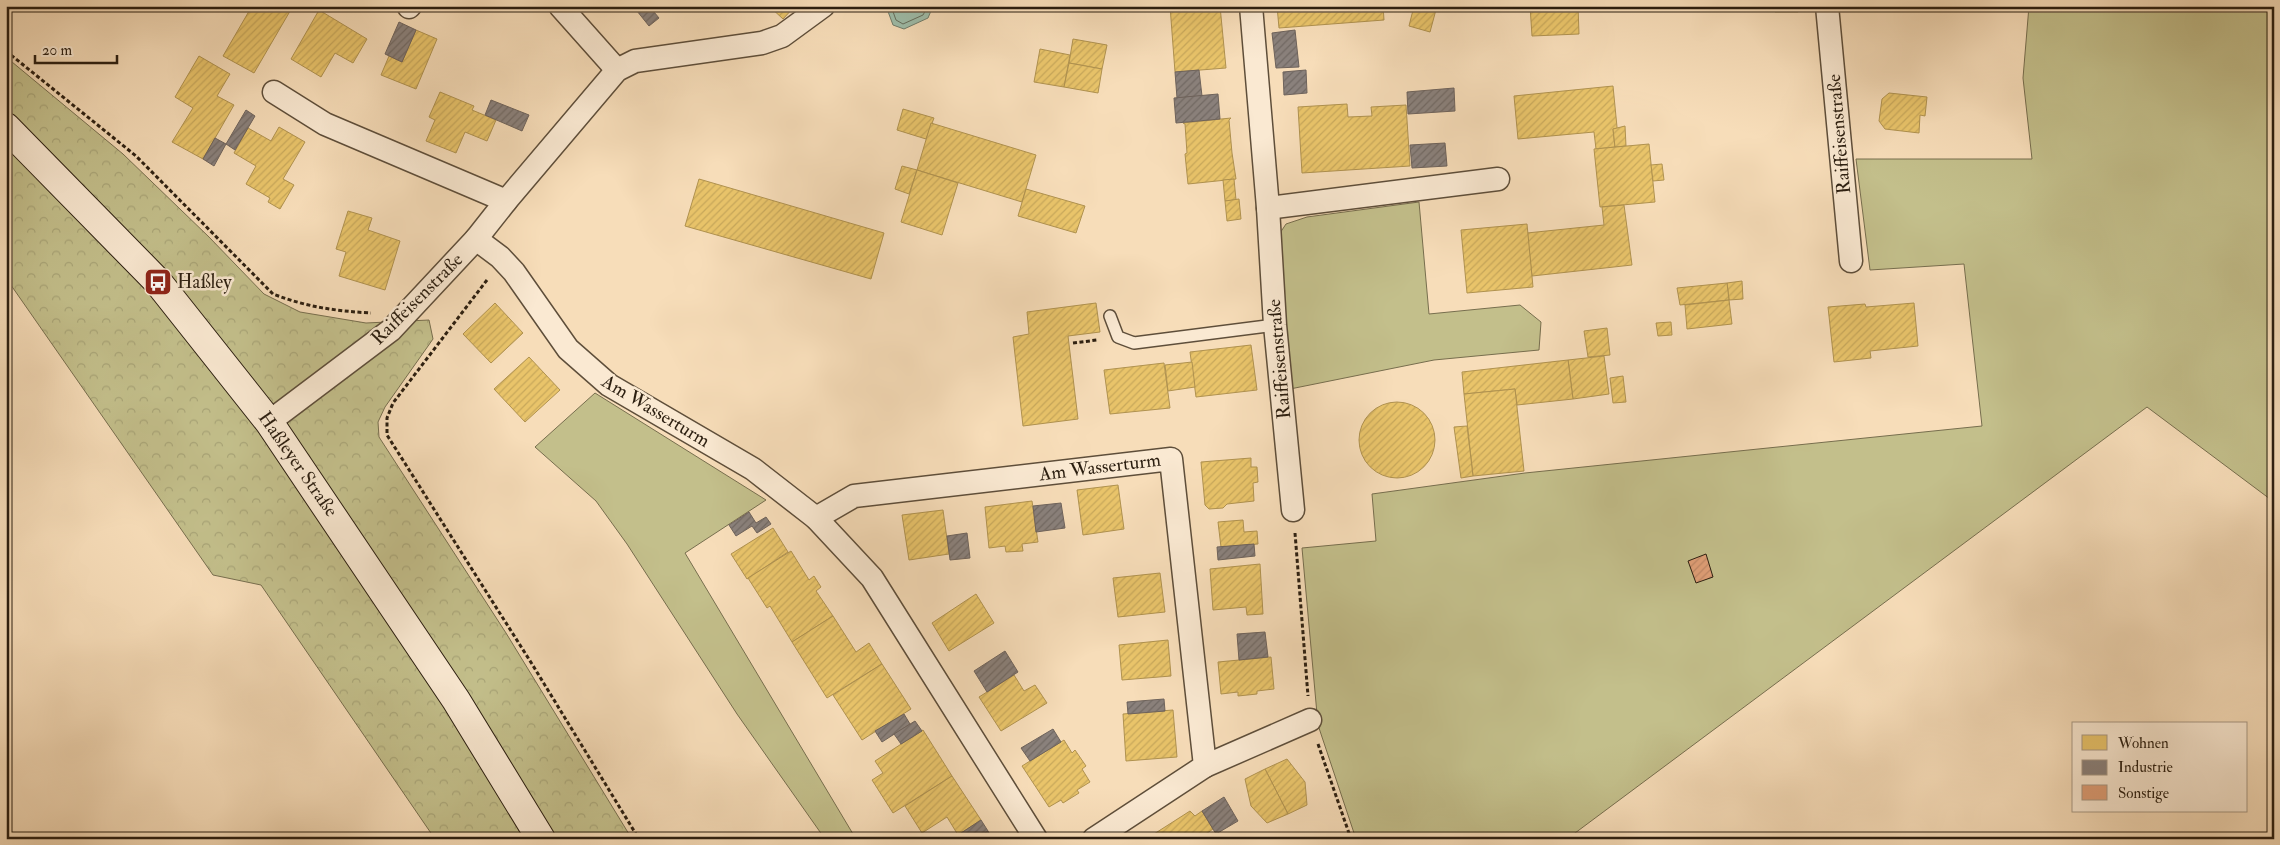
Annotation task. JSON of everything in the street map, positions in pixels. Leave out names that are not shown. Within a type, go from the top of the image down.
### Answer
[{"type":"main road","name":"Haßleyer Straße","points":[[6,127],[158,282],[269,422],[456,700],[541,839]]},
{"type":"street","points":[[560,6],[617,70]]},
{"type":"street","name":"Raiffeisenstraße","points":[[269,422],[391,330],[407,314],[476,239],[506,200],[617,70],[634,61],[762,43],[782,36],[823,6]]},
{"type":"street","name":"Raiffeisenstraße","points":[[1251,6],[1268,208],[1275,325],[1293,510]]},
{"type":"street","name":"Raiffeisenstraße","points":[[1827,6],[1851,261]]},
{"type":"street","points":[[274,92],[325,124],[506,200]]},
{"type":"street","points":[[1268,208],[1498,179]]},
{"type":"street","name":"Am Wasserturm","points":[[476,239],[500,257],[514,272],[568,349],[609,385],[753,469],[816,518],[872,578],[1036,839]]},
{"type":"street","name":"Am Wasserturm","points":[[816,518],[854,496],[1171,459],[1205,766]]},
{"type":"street","points":[[1094,839],[1205,766],[1310,720]]},
{"type":"lane","points":[[1110,316],[1118,337],[1134,343],[1275,325]]},
{"type":"path","points":[[6,51],[136,156],[273,294],[303,305],[344,311],[407,314]]},
{"type":"path","points":[[500,257],[489,277],[393,403],[387,418],[386,435],[532,664],[639,839]]},
{"type":"path","points":[[1073,343],[1118,337]]},
{"type":"path","points":[[1293,510],[1310,720],[1351,839]]},
{"type":"green space","points":[[2029,6],[2274,6],[2274,502],[2147,407],[1567,839],[1356,839],[1318,725],[1302,548],[1376,541],[1372,494],[1525,473],[1982,426],[1964,264],[1870,270],[1856,159],[2032,159],[2023,78]]},
{"type":"green space","points":[[6,57],[123,154],[209,237],[264,294],[300,312],[366,323],[429,320],[433,339],[385,407],[378,422],[379,437],[506,633],[632,839],[435,839],[261,585],[213,575],[6,278]]},
{"type":"green space","points":[[1419,202],[1429,314],[1520,305],[1541,322],[1539,350],[1434,360],[1290,389],[1278,236],[1286,224],[1307,217]]},
{"type":"green space","points":[[595,393],[766,500],[685,553],[856,839],[825,839],[737,714],[627,544],[596,501],[535,447]]},
{"type":"water","points":[[886,6],[933,6],[928,18],[904,29],[893,25]]},
{"type":"building: Wohnen","points":[[252,6],[293,6],[254,73],[223,56]]},
{"type":"building: Wohnen","points":[[769,6],[795,6],[783,19]]},
{"type":"building: Wohnen","points":[[1170,6],[1220,6],[1226,68],[1175,72]]},
{"type":"building: Wohnen","points":[[1277,6],[1383,6],[1384,20],[1279,28]]},
{"type":"building: Wohnen","points":[[1414,6],[1437,6],[1430,32],[1409,26]]},
{"type":"building: Wohnen","points":[[1530,6],[1578,6],[1579,34],[1532,36]]},
{"type":"building: Wohnen","points":[[1775,6],[1797,6],[1798,12],[1775,12]]},
{"type":"building: Wohnen","points":[[319,10],[367,39],[353,63],[335,53],[321,77],[291,59]]},
{"type":"building: Wohnen","points":[[416,30],[437,39],[416,89],[381,75],[389,56],[402,62]]},
{"type":"building: Wohnen","points":[[1073,39],[1107,45],[1102,69],[1069,63]]},
{"type":"building: Wohnen","points":[[1040,49],[1070,55],[1064,87],[1034,82]]},
{"type":"building: Wohnen","points":[[199,56],[230,74],[217,96],[234,105],[203,159],[172,142],[193,108],[175,97]]},
{"type":"building: Wohnen","points":[[1069,63],[1102,69],[1098,93],[1064,87]]},
{"type":"building: Wohnen","points":[[1613,86],[1617,127],[1617,129],[1613,129],[1615,147],[1596,149],[1594,132],[1518,139],[1514,96]]},
{"type":"building: Wohnen","points":[[440,92],[474,106],[472,110],[496,120],[487,141],[465,132],[456,153],[426,141],[435,120],[429,117]]},
{"type":"building: Wohnen","points":[[1889,93],[1927,97],[1925,116],[1920,115],[1919,133],[1885,129],[1879,121],[1882,99]]},
{"type":"building: Wohnen","points":[[1347,104],[1348,117],[1372,116],[1371,107],[1406,105],[1410,166],[1302,173],[1298,107]]},
{"type":"building: Wohnen","points":[[903,109],[934,118],[926,139],[897,130]]},
{"type":"building: Wohnen","points":[[1231,118],[1229,120],[1236,179],[1188,184],[1185,124],[1183,123]]},
{"type":"building: Wohnen","points":[[931,123],[1036,155],[1022,202],[917,170]]},
{"type":"building: Wohnen","points":[[1625,126],[1626,146],[1615,147],[1613,129]]},
{"type":"building: Wohnen","points":[[279,127],[305,142],[283,179],[294,185],[280,209],[268,202],[270,198],[246,184],[256,166],[234,153],[248,128],[271,141]]},
{"type":"building: Wohnen","points":[[1649,144],[1655,202],[1600,207],[1594,149]]},
{"type":"building: Wohnen","points":[[1662,164],[1664,180],[1653,181],[1651,165]]},
{"type":"building: Wohnen","points":[[902,166],[917,170],[909,194],[895,189]]},
{"type":"building: Wohnen","points":[[917,170],[958,183],[942,235],[901,222]]},
{"type":"building: Wohnen","points":[[699,179],[884,233],[871,279],[685,226]]},
{"type":"building: Wohnen","points":[[1234,179],[1236,200],[1225,201],[1223,180]]},
{"type":"building: Wohnen","points":[[1026,189],[1085,206],[1076,233],[1018,216]]},
{"type":"building: Wohnen","points":[[1239,199],[1241,219],[1227,221],[1225,201]]},
{"type":"building: Wohnen","points":[[1624,205],[1632,265],[1532,276],[1527,233],[1604,225],[1602,207]]},
{"type":"building: Wohnen","points":[[348,211],[372,218],[368,230],[400,241],[385,290],[339,276],[346,252],[336,249]]},
{"type":"building: Wohnen","points":[[1527,224],[1533,287],[1467,293],[1461,230]]},
{"type":"building: Wohnen","points":[[1742,281],[1743,299],[1729,300],[1727,283]]},
{"type":"building: Wohnen","points":[[1727,283],[1729,300],[1680,305],[1677,288]]},
{"type":"building: Wohnen","points":[[1729,300],[1732,324],[1687,329],[1685,305]]},
{"type":"building: Wohnen","points":[[495,303],[523,333],[491,363],[463,334]]},
{"type":"building: Wohnen","points":[[1096,303],[1100,332],[1068,336],[1078,419],[1023,426],[1013,337],[1029,334],[1027,312]]},
{"type":"building: Wohnen","points":[[1914,303],[1918,346],[1870,351],[1871,358],[1834,362],[1828,307],[1865,304],[1866,307]]},
{"type":"building: Wohnen","points":[[1671,322],[1672,335],[1658,336],[1656,323]]},
{"type":"building: Wohnen","points":[[1607,328],[1610,355],[1588,357],[1584,331]]},
{"type":"building: Wohnen","points":[[1251,345],[1257,390],[1196,397],[1190,352]]},
{"type":"building: Wohnen","points":[[1604,356],[1609,394],[1573,399],[1568,360]]},
{"type":"building: Wohnen","points":[[529,357],[560,390],[525,422],[494,389]]},
{"type":"building: Wohnen","points":[[1568,360],[1573,399],[1517,405],[1515,389],[1464,394],[1462,372]]},
{"type":"building: Wohnen","points":[[1192,362],[1195,387],[1168,391],[1165,365]]},
{"type":"building: Wohnen","points":[[1164,363],[1170,408],[1110,414],[1104,370]]},
{"type":"building: Wohnen","points":[[1623,376],[1626,402],[1613,403],[1610,378]]},
{"type":"building: Wohnen","points":[[1515,389],[1524,471],[1473,476],[1464,394]]},
{"type":"building: Wohnen","points":[[1397,402],[1411,405],[1424,413],[1432,426],[1435,440],[1432,454],[1424,467],[1411,475],[1397,478],[1383,475],[1370,467],[1362,454],[1359,440],[1362,426],[1370,413],[1383,405]]},
{"type":"building: Wohnen","points":[[1467,426],[1473,476],[1461,478],[1454,427]]},
{"type":"building: Wohnen","points":[[1251,458],[1251,467],[1257,467],[1258,482],[1253,483],[1254,501],[1227,504],[1223,508],[1209,509],[1205,505],[1201,462]]},
{"type":"building: Wohnen","points":[[1118,485],[1124,529],[1083,535],[1077,490]]},
{"type":"building: Wohnen","points":[[1032,501],[1038,542],[1022,544],[1023,551],[1006,552],[1005,546],[989,548],[985,507]]},
{"type":"building: Wohnen","points":[[943,510],[949,554],[909,560],[902,515]]},
{"type":"building: Wohnen","points":[[1243,520],[1244,532],[1257,531],[1258,544],[1221,547],[1218,522]]},
{"type":"building: Wohnen","points":[[773,528],[788,552],[747,579],[731,554]]},
{"type":"building: Wohnen","points":[[791,551],[809,580],[814,576],[821,587],[816,591],[833,616],[792,642],[770,606],[767,608],[748,578]]},
{"type":"building: Wohnen","points":[[1260,564],[1263,614],[1247,615],[1246,607],[1213,610],[1210,569]]},
{"type":"building: Wohnen","points":[[1160,573],[1165,612],[1118,617],[1113,578]]},
{"type":"building: Wohnen","points":[[976,594],[994,623],[949,651],[932,623]]},
{"type":"building: Wohnen","points":[[833,616],[856,652],[869,643],[882,664],[827,698],[792,642]]},
{"type":"building: Wohnen","points":[[1168,640],[1171,676],[1122,680],[1119,645]]},
{"type":"building: Wohnen","points":[[1271,657],[1274,689],[1257,691],[1257,694],[1238,696],[1238,692],[1221,694],[1218,662]]},
{"type":"building: Wohnen","points":[[882,664],[911,709],[862,740],[833,695]]},
{"type":"building: Wohnen","points":[[1014,675],[1024,691],[1035,685],[1047,703],[1001,731],[979,697]]},
{"type":"building: Wohnen","points":[[1173,710],[1177,757],[1126,761],[1123,714]]},
{"type":"building: Wohnen","points":[[923,730],[952,776],[893,813],[872,780],[883,773],[875,761]]},
{"type":"building: Wohnen","points":[[1064,740],[1072,753],[1075,750],[1086,766],[1082,769],[1090,782],[1077,790],[1079,793],[1063,803],[1061,800],[1049,807],[1022,766]]},
{"type":"building: Wohnen","points":[[1287,759],[1305,782],[1307,805],[1288,814],[1265,769]]},
{"type":"building: Wohnen","points":[[1265,769],[1288,814],[1267,823],[1251,806],[1245,779]]},
{"type":"building: Wohnen","points":[[952,776],[981,820],[958,835],[947,817],[922,833],[905,806]]},
{"type":"building: Wohnen","points":[[1190,811],[1195,816],[1202,811],[1213,829],[1206,834],[1209,839],[1157,839],[1154,834]]},
{"type":"building: Industrie","points":[[633,6],[649,6],[659,18],[649,26]]},
{"type":"building: Industrie","points":[[399,22],[416,30],[402,62],[385,54]]},
{"type":"building: Industrie","points":[[1295,30],[1299,67],[1276,68],[1272,33]]},
{"type":"building: Industrie","points":[[1199,70],[1202,96],[1177,98],[1175,72]]},
{"type":"building: Industrie","points":[[1306,70],[1307,93],[1284,95],[1283,72]]},
{"type":"building: Industrie","points":[[1454,88],[1455,111],[1408,114],[1407,92]]},
{"type":"building: Industrie","points":[[1218,94],[1220,119],[1176,123],[1174,98]]},
{"type":"building: Industrie","points":[[491,100],[529,115],[522,131],[485,115]]},
{"type":"building: Industrie","points":[[246,110],[255,116],[235,150],[226,144]]},
{"type":"building: Industrie","points":[[215,138],[226,144],[214,166],[203,159]]},
{"type":"building: Industrie","points":[[1445,143],[1447,166],[1412,168],[1410,145]]},
{"type":"building: Industrie","points":[[1061,503],[1065,528],[1036,532],[1033,506]]},
{"type":"building: Industrie","points":[[749,512],[756,523],[766,517],[771,524],[757,533],[752,526],[736,536],[729,525]]},
{"type":"building: Industrie","points":[[967,533],[970,558],[950,560],[947,536]]},
{"type":"building: Industrie","points":[[1254,544],[1255,556],[1218,560],[1217,547]]},
{"type":"building: Industrie","points":[[1265,632],[1268,657],[1239,660],[1237,634]]},
{"type":"building: Industrie","points":[[1005,651],[1018,672],[987,692],[974,671]]},
{"type":"building: Industrie","points":[[1164,699],[1165,711],[1128,714],[1127,702]]},
{"type":"building: Industrie","points":[[904,714],[910,724],[882,742],[875,731]]},
{"type":"building: Industrie","points":[[915,721],[922,731],[901,744],[894,734]]},
{"type":"building: Industrie","points":[[1053,729],[1061,742],[1030,761],[1021,748]]},
{"type":"building: Industrie","points":[[1224,797],[1238,821],[1216,834],[1202,811]]},
{"type":"building: Industrie","points":[[981,820],[988,831],[976,839],[960,839],[958,835]]},
{"type":"building: Industrie","points":[[988,831],[992,839],[976,839]]},
{"type":"building: Sonstige","points":[[1706,554],[1713,577],[1696,583],[1688,561]]},
{"type":"place","name":"Haßley","points":[[158,282]]}]
